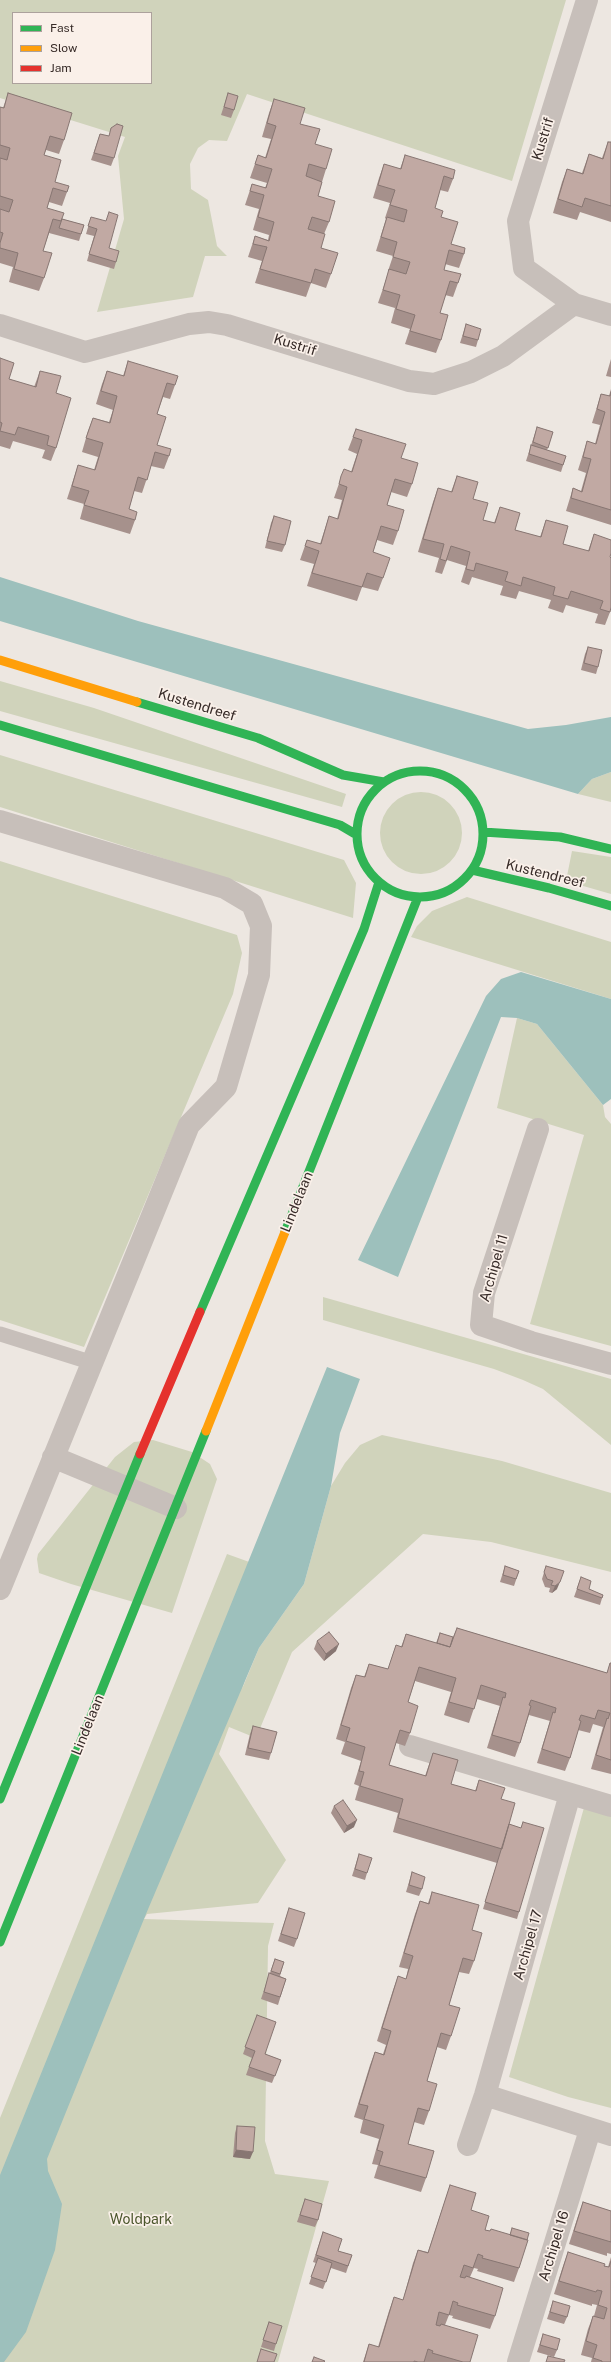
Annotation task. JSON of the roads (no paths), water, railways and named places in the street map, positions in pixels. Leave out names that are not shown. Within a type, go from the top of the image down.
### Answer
[{"type":"main road","name":"Kustendreef","points":[[0,660],[258,738],[343,776],[384,782]]},
{"type":"main road","points":[[0,724],[340,825],[357,835]]},
{"type":"main road","points":[[419,771],[440,774],[457,782],[471,796],[478,808],[483,832],[482,847],[472,870],[449,890],[434,895],[418,897],[392,890],[379,882],[366,866],[359,849],[357,835],[361,810],[369,797],[384,782],[404,772],[419,771]]},
{"type":"main road","points":[[483,832],[560,837],[611,848]]},
{"type":"main road","name":"Kustendreef","points":[[472,870],[549,888],[611,906]]},
{"type":"main road","points":[[0,1799],[126,1488],[364,929],[379,882]]},
{"type":"main road","name":"Lindelaan","points":[[0,1942],[176,1508],[418,897]]},
{"type":"street","name":"Kustrif","points":[[587,0],[518,222],[524,268],[574,304],[611,315]]},
{"type":"street","name":"Kustrif","points":[[0,325],[85,352],[189,324],[209,322],[227,325],[408,381],[434,384],[471,372],[503,356],[574,304]]},
{"type":"street","points":[[0,821],[225,888],[252,904],[261,926],[259,975],[226,1087],[189,1125],[0,1589]]},
{"type":"street","name":"Archipel 11","points":[[538,1129],[484,1294],[481,1325],[531,1342],[611,1364]]},
{"type":"street","points":[[53,1457],[176,1508]]},
{"type":"street","points":[[410,1746],[611,1806]]},
{"type":"street","name":"Archipel 17","points":[[468,2144],[485,2095],[570,1794]]},
{"type":"street","points":[[485,2095],[590,2130],[611,2135]]},
{"type":"street","name":"Archipel 16","points":[[518,2362],[590,2130]]},
{"type":"lane","points":[[0,1334],[93,1363]]},
{"type":"water","points":[[0,577],[138,621],[528,729],[566,725],[611,717],[611,772],[592,779],[578,794],[0,621]]},
{"type":"water","points":[[521,972],[611,999],[611,1099],[603,1105],[537,1024],[517,1018],[501,1017],[398,1277],[358,1260],[486,996],[501,979]]},
{"type":"water","points":[[327,1367],[360,1379],[340,1433],[331,1486],[304,1584],[259,1648],[146,1914],[47,2159],[48,2171],[62,2204],[55,2250],[26,2332],[4,2362],[0,2362],[0,2175]]},
{"type":"park label","name":"Woldpark","points":[[141,2220]]}]
